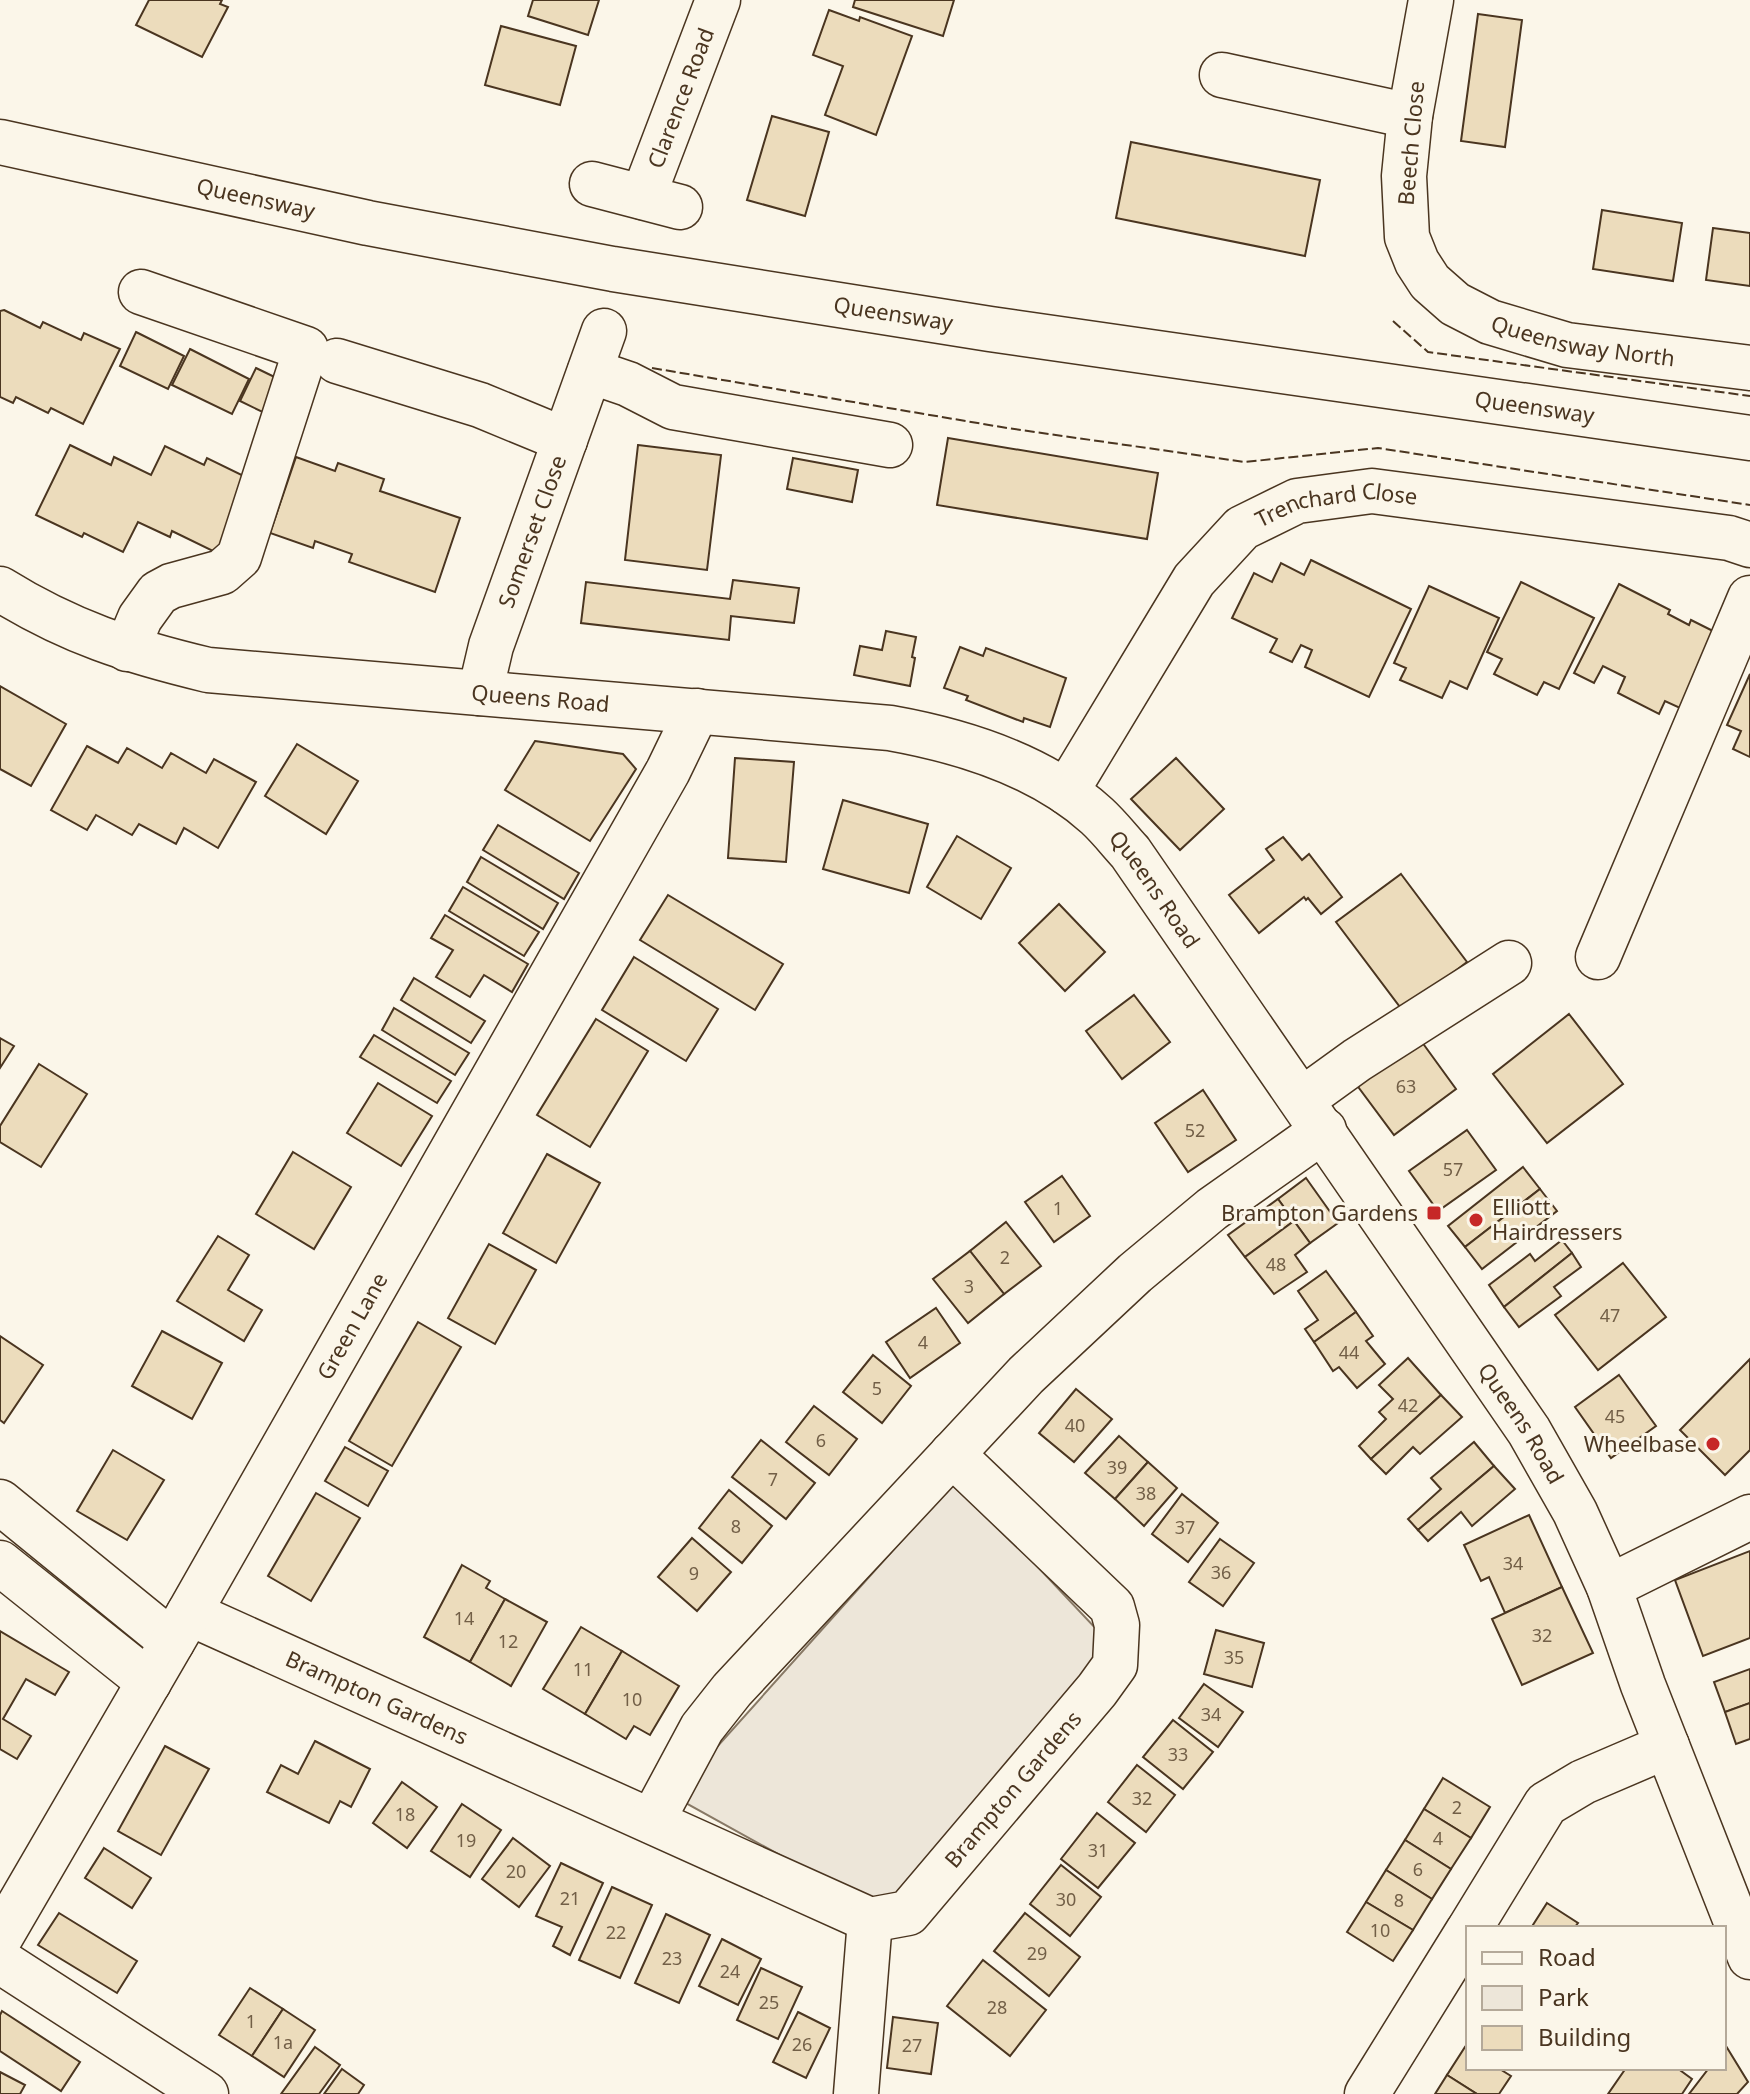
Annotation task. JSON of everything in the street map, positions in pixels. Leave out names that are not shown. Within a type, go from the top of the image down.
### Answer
[{"type":"street","name":"Clarence Road","points":[[592,184],[661,202],[718,0]]},
{"type":"street","name":"Beech Close","points":[[1430,282],[1417,262],[1407,237],[1404,176],[1410,116],[1431,0]]},
{"type":"street","points":[[1222,75],[1410,116]]},
{"type":"street","name":"Queensway","points":[[0,131],[44,150]]},
{"type":"street","name":"Queensway","points":[[0,142],[368,223],[613,269],[1005,331],[1750,438]]},
{"type":"street","name":"Queensway North","points":[[1430,282],[1455,304],[1490,322],[1567,345],[1750,368]]},
{"type":"street","points":[[141,292],[321,355],[480,405],[565,440]]},
{"type":"street","name":"Somerset Close","points":[[480,693],[491,646],[597,351],[628,384],[673,407],[890,445]]},
{"type":"street","points":[[127,649],[140,618],[158,593],[171,586],[222,572],[239,557],[321,355]]},
{"type":"street","name":"Trenchard Close","points":[[1066,792],[1194,580],[1242,528],[1297,501],[1372,491],[1729,538],[1750,545]]},
{"type":"street","name":"Queens Road","points":[[0,589],[77,631],[127,649],[208,670],[890,728],[942,737],[989,753],[1066,792],[1097,816],[1130,852],[1529,1431],[1575,1512],[1609,1587],[1667,1746],[1750,1957]]},
{"type":"street","points":[[1598,957],[1750,598]]},
{"type":"street","name":"Green Lane","points":[[0,1938],[668,771],[697,711]]},
{"type":"street","points":[[652,1821],[702,1728],[732,1690],[1026,1375],[1135,1273],[1212,1209],[1313,1115],[1357,1060],[1509,963]]},
{"type":"street","name":"Brampton Gardens","points":[[0,1502],[180,1628],[652,1821],[870,1920],[908,1913],[1115,1665],[1117,1625],[1112,1607],[952,1454]]},
{"type":"street","points":[[1609,1587],[1750,1517]]},
{"type":"street","points":[[0,1563],[149,1682]]},
{"type":"street","points":[[1471,1926],[1546,1804],[1583,1782],[1667,1746]]},
{"type":"street","points":[[856,2094],[870,1920]]},
{"type":"street","points":[[1367,2094],[1466,1934]]},
{"type":"street","points":[[0,1961],[206,2094]]},
{"type":"green space","points":[[956,1480],[1116,1650],[890,1916],[673,1796]]},
{"type":"building","points":[[149,0],[222,0],[220,4],[228,7],[202,57],[136,25]]},
{"type":"building","points":[[533,0],[599,0],[588,35],[528,16]]},
{"type":"building","points":[[855,0],[954,0],[943,36],[853,7]]},
{"type":"building","points":[[829,10],[859,21],[860,17],[912,36],[876,135],[825,115],[843,66],[813,55]]},
{"type":"building","points":[[1478,14],[1522,20],[1505,147],[1461,141]]},
{"type":"building","points":[[501,26],[576,46],[560,105],[485,85]]},
{"type":"building","points":[[772,116],[829,132],[805,216],[747,200]]},
{"type":"building","points":[[1131,142],[1320,180],[1305,256],[1116,218]]},
{"type":"building","points":[[1602,210],[1682,223],[1673,281],[1593,269]]},
{"type":"building","points":[[1713,228],[1750,233],[1750,286],[1706,280]]},
{"type":"building","points":[[4,310],[40,328],[43,322],[81,340],[84,333],[120,349],[83,424],[51,408],[48,413],[16,397],[13,403],[0,397],[0,311]]},
{"type":"building","points":[[136,332],[184,356],[168,389],[120,366]]},
{"type":"building","points":[[190,349],[249,379],[232,414],[172,385]]},
{"type":"building","points":[[256,368],[287,383],[271,416],[240,401]]},
{"type":"building","points":[[948,438],[1158,473],[1147,539],[937,505]]},
{"type":"building","points":[[70,445],[111,465],[114,457],[151,475],[165,446],[204,465],[207,458],[254,481],[219,554],[172,531],[170,537],[138,522],[123,552],[36,515]]},
{"type":"building","points":[[638,445],[721,455],[707,570],[625,560]]},
{"type":"building","points":[[296,457],[335,471],[338,463],[384,479],[380,491],[460,518],[435,592],[349,562],[352,554],[315,541],[313,548],[270,533]]},
{"type":"building","points":[[793,458],[858,470],[852,502],[787,489]]},
{"type":"building","points":[[1311,560],[1411,609],[1369,697],[1305,667],[1312,650],[1301,645],[1292,662],[1270,652],[1277,639],[1232,618],[1254,573],[1272,582],[1281,563],[1304,575]]},
{"type":"building","points":[[733,580],[799,588],[794,623],[731,616],[729,640],[581,623],[586,582],[730,599]]},
{"type":"building","points":[[1521,582],[1594,618],[1559,689],[1544,682],[1537,695],[1494,674],[1502,659],[1487,652]]},
{"type":"building","points":[[1619,584],[1670,610],[1668,614],[1689,625],[1691,620],[1717,633],[1680,708],[1665,701],[1659,714],[1618,693],[1625,677],[1603,666],[1594,683],[1574,673]]},
{"type":"building","points":[[1429,586],[1499,618],[1467,689],[1450,681],[1442,698],[1400,680],[1406,668],[1394,663]]},
{"type":"building","points":[[886,631],[916,637],[910,686],[854,675],[860,646],[882,650]]},
{"type":"building","points":[[960,647],[983,656],[986,648],[1066,678],[1050,727],[1024,718],[1023,722],[944,688]]},
{"type":"building","points":[[1750,674],[1750,757],[1733,749],[1741,731],[1727,725]]},
{"type":"building","points":[[0,686],[66,724],[31,786],[0,769]]},
{"type":"building","points":[[535,741],[623,754],[636,769],[590,841],[505,790]]},
{"type":"building","points":[[297,744],[358,781],[326,834],[265,796]]},
{"type":"building","points":[[87,746],[118,763],[127,748],[162,768],[171,753],[206,773],[214,759],[256,782],[218,848],[184,828],[176,844],[139,824],[132,835],[96,815],[87,830],[51,810]]},
{"type":"building","points":[[735,758],[794,762],[786,862],[728,858]]},
{"type":"building","points":[[1176,758],[1224,809],[1180,850],[1131,799]]},
{"type":"building","points":[[843,800],[928,824],[909,893],[823,869]]},
{"type":"building","points":[[498,825],[579,873],[564,899],[483,850]]},
{"type":"building","points":[[957,836],[1011,868],[981,919],[927,887]]},
{"type":"building","points":[[1283,837],[1302,860],[1309,854],[1342,897],[1321,914],[1304,897],[1259,933],[1229,895],[1274,860],[1266,849]]},
{"type":"building","points":[[481,857],[558,903],[543,929],[467,882]]},
{"type":"building","points":[[1401,874],[1467,962],[1403,1011],[1336,922]]},
{"type":"building","points":[[463,887],[539,932],[524,956],[449,911]]},
{"type":"building","points":[[668,895],[783,964],[755,1010],[640,940]]},
{"type":"building","points":[[1059,904],[1105,952],[1065,991],[1019,943]]},
{"type":"building","points":[[445,915],[528,964],[512,992],[484,975],[470,997],[436,977],[453,950],[431,938]]},
{"type":"building","points":[[634,957],[718,1009],[686,1061],[602,1010]]},
{"type":"building","points":[[414,978],[485,1021],[471,1043],[401,1000]]},
{"type":"building","points":[[1134,995],[1170,1042],[1122,1079],[1086,1031]]},
{"type":"building","points":[[394,1008],[469,1053],[455,1075],[382,1030]]},
{"type":"building","points":[[1569,1014],[1623,1084],[1547,1143],[1493,1074]]},
{"type":"building","points":[[596,1019],[648,1051],[590,1147],[537,1115]]},
{"type":"building","points":[[374,1035],[451,1081],[437,1103],[360,1057]]},
{"type":"building","points":[[0,1038],[14,1046],[0,1068]]},
{"type":"building","points":[[1419,1038],[1456,1089],[1394,1135],[1356,1084]]},
{"type":"building","points":[[39,1064],[87,1094],[41,1167],[0,1142],[0,1126]]},
{"type":"building","points":[[378,1083],[432,1116],[401,1166],[347,1133]]},
{"type":"building","points":[[1203,1090],[1236,1140],[1188,1172],[1155,1123]]},
{"type":"building","points":[[1467,1130],[1496,1170],[1438,1211],[1409,1171]]},
{"type":"building","points":[[293,1152],[351,1187],[314,1249],[256,1214]]},
{"type":"building","points":[[547,1154],[600,1183],[556,1263],[503,1233]]},
{"type":"building","points":[[1523,1167],[1540,1189],[1465,1247],[1448,1226]]},
{"type":"building","points":[[1062,1176],[1090,1216],[1054,1242],[1025,1202]]},
{"type":"building","points":[[1306,1178],[1338,1223],[1310,1243],[1278,1199]]},
{"type":"building","points":[[1540,1189],[1557,1211],[1482,1269],[1465,1247]]},
{"type":"building","points":[[1278,1199],[1294,1221],[1245,1257],[1228,1235]]},
{"type":"building","points":[[1294,1221],[1310,1243],[1295,1255],[1307,1272],[1274,1294],[1245,1257]]},
{"type":"building","points":[[1006,1222],[1041,1266],[1004,1294],[970,1251]]},
{"type":"building","points":[[218,1236],[249,1255],[228,1290],[262,1310],[244,1341],[177,1301]]},
{"type":"building","points":[[1562,1240],[1572,1253],[1504,1307],[1489,1285],[1530,1254],[1535,1261]]},
{"type":"building","points":[[489,1244],[536,1270],[495,1344],[448,1318]]},
{"type":"building","points":[[970,1251],[1004,1294],[968,1323],[933,1279]]},
{"type":"building","points":[[1572,1253],[1581,1267],[1554,1287],[1561,1296],[1519,1327],[1504,1307]]},
{"type":"building","points":[[1623,1263],[1666,1317],[1598,1370],[1555,1315]]},
{"type":"building","points":[[1326,1271],[1356,1312],[1314,1342],[1305,1329],[1318,1320],[1298,1291]]},
{"type":"building","points":[[936,1308],[960,1343],[910,1378],[886,1342]]},
{"type":"building","points":[[1356,1312],[1373,1336],[1366,1341],[1385,1364],[1357,1388],[1339,1367],[1333,1371],[1314,1342]]},
{"type":"building","points":[[418,1322],[461,1347],[392,1466],[349,1441]]},
{"type":"building","points":[[162,1331],[222,1363],[192,1419],[132,1386]]},
{"type":"building","points":[[0,1336],[43,1365],[4,1423],[0,1420]]},
{"type":"building","points":[[873,1355],[911,1386],[882,1423],[843,1392]]},
{"type":"building","points":[[1408,1358],[1441,1395],[1371,1459],[1359,1446],[1386,1419],[1379,1412],[1393,1399],[1379,1385]]},
{"type":"building","points":[[1750,1359],[1750,1450],[1725,1475],[1680,1430]]},
{"type":"building","points":[[1619,1375],[1656,1426],[1611,1458],[1575,1407]]},
{"type":"building","points":[[1076,1389],[1112,1419],[1074,1462],[1039,1433]]},
{"type":"building","points":[[1441,1395],[1462,1417],[1420,1454],[1413,1447],[1386,1474],[1371,1459]]},
{"type":"building","points":[[814,1406],[857,1439],[829,1475],[786,1442]]},
{"type":"building","points":[[1119,1436],[1148,1462],[1115,1499],[1085,1473]]},
{"type":"building","points":[[761,1440],[815,1483],[786,1519],[732,1477]]},
{"type":"building","points":[[1474,1442],[1494,1466],[1418,1530],[1408,1519],[1441,1489],[1431,1478]]},
{"type":"building","points":[[345,1447],[388,1471],[368,1506],[325,1481]]},
{"type":"building","points":[[113,1450],[164,1480],[127,1540],[77,1511]]},
{"type":"building","points":[[1148,1462],[1177,1488],[1144,1526],[1115,1499]]},
{"type":"building","points":[[1494,1466],[1515,1489],[1472,1526],[1461,1512],[1428,1541],[1418,1530]]},
{"type":"building","points":[[729,1490],[772,1526],[742,1563],[699,1528]]},
{"type":"building","points":[[316,1493],[360,1518],[311,1601],[268,1576]]},
{"type":"building","points":[[1182,1494],[1218,1523],[1188,1562],[1152,1534]]},
{"type":"building","points":[[1529,1515],[1562,1587],[1505,1613],[1489,1577],[1481,1581],[1464,1545]]},
{"type":"building","points":[[692,1538],[731,1572],[697,1611],[658,1577]]},
{"type":"building","points":[[1220,1539],[1254,1563],[1223,1606],[1189,1582]]},
{"type":"building","points":[[1750,1551],[1750,1638],[1703,1656],[1675,1580]]},
{"type":"building","points":[[462,1565],[490,1581],[486,1588],[505,1599],[470,1662],[424,1637]]},
{"type":"building","points":[[1562,1587],[1593,1653],[1522,1685],[1492,1619]]},
{"type":"building","points":[[505,1599],[547,1622],[511,1686],[470,1662]]},
{"type":"building","points":[[581,1627],[622,1651],[585,1714],[543,1689]]},
{"type":"building","points":[[1216,1630],[1264,1643],[1252,1687],[1204,1674]]},
{"type":"building","points":[[0,1631],[69,1672],[55,1695],[26,1679],[3,1719],[31,1736],[17,1759],[0,1749]]},
{"type":"building","points":[[622,1651],[679,1686],[650,1735],[634,1726],[626,1739],[585,1714]]},
{"type":"building","points":[[1750,1669],[1750,1703],[1725,1712],[1714,1682]]},
{"type":"building","points":[[1204,1684],[1243,1712],[1218,1747],[1179,1718]]},
{"type":"building","points":[[1750,1703],[1750,1739],[1736,1744],[1725,1712]]},
{"type":"building","points":[[1173,1720],[1213,1752],[1183,1789],[1143,1757]]},
{"type":"building","points":[[315,1741],[370,1769],[351,1807],[340,1801],[329,1823],[267,1792],[281,1765],[298,1774]]},
{"type":"building","points":[[165,1746],[209,1769],[161,1855],[118,1831]]},
{"type":"building","points":[[1137,1765],[1175,1795],[1146,1832],[1108,1802]]},
{"type":"building","points":[[1443,1778],[1490,1807],[1471,1838],[1424,1809]]},
{"type":"building","points":[[402,1782],[437,1807],[407,1848],[373,1823]]},
{"type":"building","points":[[462,1804],[501,1830],[470,1877],[431,1851]]},
{"type":"building","points":[[1424,1809],[1471,1838],[1451,1869],[1405,1840]]},
{"type":"building","points":[[1097,1813],[1135,1843],[1098,1888],[1061,1859]]},
{"type":"building","points":[[513,1838],[550,1866],[519,1907],[482,1879]]},
{"type":"building","points":[[1405,1840],[1451,1869],[1432,1899],[1386,1870]]},
{"type":"building","points":[[104,1848],[151,1878],[132,1908],[85,1878]]},
{"type":"building","points":[[561,1863],[603,1883],[570,1955],[553,1946],[562,1927],[536,1916]]},
{"type":"building","points":[[1061,1865],[1101,1897],[1070,1936],[1030,1904]]},
{"type":"building","points":[[1386,1870],[1432,1899],[1413,1930],[1366,1902]]},
{"type":"building","points":[[612,1887],[652,1905],[620,1978],[579,1960]]},
{"type":"building","points":[[1366,1902],[1413,1930],[1393,1961],[1347,1932]]},
{"type":"building","points":[[1547,1903],[1578,1923],[1576,1926],[1532,1926]]},
{"type":"building","points":[[59,1913],[137,1961],[117,1993],[38,1945]]},
{"type":"building","points":[[1025,1913],[1080,1957],[1049,1996],[994,1951]]},
{"type":"building","points":[[666,1914],[710,1935],[679,2003],[635,1983]]},
{"type":"building","points":[[722,1939],[761,1959],[738,2005],[699,1986]]},
{"type":"building","points":[[983,1960],[1046,2010],[1010,2056],[947,2006]]},
{"type":"building","points":[[761,1968],[802,1987],[778,2039],[737,2020]]},
{"type":"building","points":[[250,1988],[283,2009],[252,2056],[219,2035]]},
{"type":"building","points":[[283,2009],[315,2030],[284,2077],[252,2056]]},
{"type":"building","points":[[2,2011],[80,2062],[61,2091],[0,2051]]},
{"type":"building","points":[[798,2012],[830,2028],[806,2078],[773,2062]]},
{"type":"building","points":[[893,2017],[938,2023],[931,2074],[887,2068]]},
{"type":"building","points":[[1726,2046],[1748,2082],[1737,2094],[1689,2094],[1707,2070],[1726,2070]]},
{"type":"building","points":[[315,2047],[340,2065],[319,2094],[281,2094]]},
{"type":"building","points":[[1465,2047],[1466,2070],[1501,2070],[1511,2076],[1499,2094],[1477,2094],[1447,2075]]},
{"type":"building","points":[[342,2069],[364,2085],[358,2094],[324,2094]]},
{"type":"building","points":[[1625,2070],[1680,2070],[1692,2079],[1682,2094],[1608,2094]]},
{"type":"building","points":[[0,2072],[25,2085],[20,2094],[0,2094]]},
{"type":"building","points":[[1447,2075],[1477,2094],[1435,2094]]},
{"type":"fence","points":[[1393,321],[1428,352],[1750,396]]},
{"type":"fence","points":[[652,368],[1007,428],[1245,462],[1378,448],[1750,505]]},
{"type":"place","name":"Brampton Gardens","points":[[1434,1213]]},
{"type":"place","name":"Elliott Hairdressers","points":[[1476,1220]]},
{"type":"place","name":"Wheelbase","points":[[1713,1444]]}]
